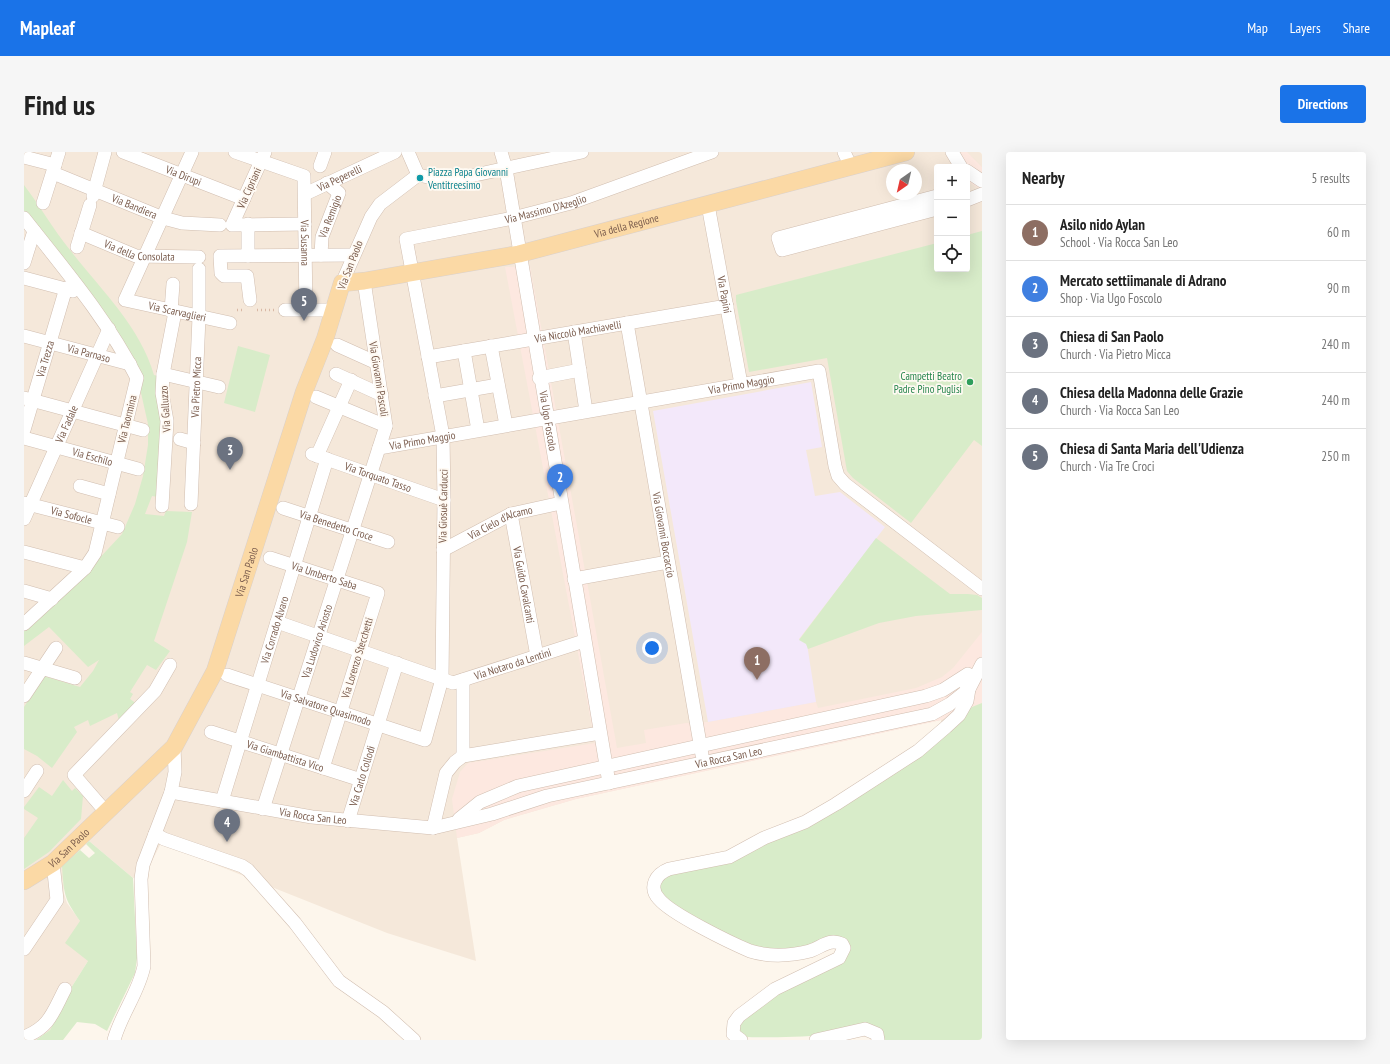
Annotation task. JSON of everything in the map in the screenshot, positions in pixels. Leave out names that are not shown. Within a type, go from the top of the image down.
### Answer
[{"type":"main road","name":"Via della Regione","points":[[342,282],[364,281],[519,254],[708,205],[847,159],[906,152]]},
{"type":"main road","name":"Via San Paolo","points":[[24,881],[52,863],[174,747],[215,671],[304,392],[334,310],[342,282]]},
{"type":"street","points":[[43,203],[60,152]]},
{"type":"street","points":[[77,247],[105,152]]},
{"type":"street","name":"Via Dirupi","points":[[123,152],[244,199]]},
{"type":"street","points":[[144,257],[192,152]]},
{"type":"street","points":[[235,152],[263,156]]},
{"type":"street","points":[[320,166],[325,152]]},
{"type":"street","name":"Via Ugo Foscolo","points":[[500,152],[506,170],[546,418],[609,783]]},
{"type":"street","points":[[412,153],[418,175],[447,181],[506,170],[551,156],[582,152]]},
{"type":"street","name":"Via Massimo D'Azeglio","points":[[412,272],[406,239],[513,218],[572,203],[712,152]]},
{"type":"street","points":[[952,152],[959,164]]},
{"type":"street","name":"Via Peperelli","points":[[305,194],[386,153]]},
{"type":"street","name":"Via Susanna","points":[[263,156],[304,176],[306,310]]},
{"type":"street","name":"Via Cipriani","points":[[226,225],[244,199],[263,156]]},
{"type":"street","name":"Via Bandiera","points":[[24,157],[54,169],[92,197],[182,223],[226,225],[305,224]]},
{"type":"street","name":"Via San Paolo","points":[[342,282],[371,217],[380,204],[418,175]]},
{"type":"street","name":"Via Remigio","points":[[321,255],[322,237],[339,193],[327,183]]},
{"type":"street","points":[[970,199],[982,194]]},
{"type":"street","points":[[934,197],[778,238],[782,250],[934,210]]},
{"type":"street","name":"Via Papini","points":[[708,205],[741,384]]},
{"type":"street","name":"Via Taormina","points":[[24,218],[87,297],[109,329],[137,378],[95,552],[85,568],[24,624]]},
{"type":"street","points":[[248,224],[248,256]]},
{"type":"street","points":[[24,263],[34,231]]},
{"type":"street","name":"Via della Consolata","points":[[81,233],[144,257],[199,263]]},
{"type":"street","points":[[249,306],[247,276],[224,276],[221,272],[220,256],[353,255]]},
{"type":"street","name":"Via Scarvaglieri","points":[[144,257],[125,300],[230,323]]},
{"type":"street","name":"Via Pietro Micca","points":[[191,504],[195,382],[199,317],[199,263]]},
{"type":"street","name":"Via Giosuè Carducci","points":[[412,272],[443,436],[444,500],[442,679],[425,740]]},
{"type":"street","points":[[24,278],[66,288],[87,297]]},
{"type":"street","name":"Via Giovanni Pascoli","points":[[364,281],[386,426],[370,474]]},
{"type":"street","name":"Via Galluzzo","points":[[162,506],[167,421],[162,393],[163,374],[173,311],[173,284]]},
{"type":"street","name":"Via Trezza","points":[[24,430],[28,399],[50,343],[66,288]]},
{"type":"street","name":"Via Niccolò Machiavelli","points":[[428,357],[727,306]]},
{"type":"street","points":[[285,310],[334,310]]},
{"type":"street","name":"Via Giovanni Boccaccio","points":[[627,323],[703,763]]},
{"type":"street","name":"Via Fadale","points":[[24,518],[27,504],[56,447],[109,329]]},
{"type":"street","points":[[574,332],[586,411]]},
{"type":"street","name":"Via Parnaso","points":[[24,336],[130,364]]},
{"type":"street","points":[[338,345],[377,363]]},
{"type":"street","points":[[492,346],[506,425]]},
{"type":"street","points":[[464,350],[478,430]]},
{"type":"street","points":[[540,378],[580,370]]},
{"type":"street","name":"Via Primo Maggio","points":[[379,448],[819,371],[838,476],[845,484],[982,590]]},
{"type":"street","points":[[163,374],[219,387]]},
{"type":"street","points":[[336,374],[382,395]]},
{"type":"street","name":"Via Corrado Alvaro","points":[[222,801],[310,517],[319,456],[351,380]]},
{"type":"street","points":[[435,396],[498,385]]},
{"type":"street","points":[[316,397],[386,426]]},
{"type":"street","points":[[28,399],[142,430]]},
{"type":"street","name":"Via Eschilo","points":[[24,438],[138,469]]},
{"type":"street","points":[[180,439],[194,443]]},
{"type":"street","name":"Via Torquato Tasso","points":[[319,456],[444,500]]},
{"type":"street","name":"Via Ludovico Ariosto","points":[[263,809],[370,474]]},
{"type":"street","points":[[80,486],[109,494]]},
{"type":"street","name":"Via Cielo d'Alcamo","points":[[443,550],[510,514],[561,503]]},
{"type":"street","name":"Via Sofocle","points":[[27,504],[118,527]]},
{"type":"street","name":"Via Benedetto Croce","points":[[283,508],[388,542]]},
{"type":"street","name":"Via Guido Cavalcanti","points":[[510,514],[537,656]]},
{"type":"street","points":[[24,552],[85,568]]},
{"type":"street","name":"Via Umberto Saba","points":[[270,558],[378,593]]},
{"type":"street","points":[[574,579],[668,562]]},
{"type":"street","points":[[24,591],[52,599]]},
{"type":"street","name":"Via Lorenzo Stecchetti","points":[[323,768],[378,593]]},
{"type":"street","name":"Via Notaro da Lentini","points":[[277,622],[452,683],[584,641]]},
{"type":"street","points":[[24,696],[56,648]]},
{"type":"street","points":[[24,663],[75,678]]},
{"type":"street","name":"Via Carlo Collodi","points":[[348,821],[397,663]]},
{"type":"street","name":"Via Rocca San Leo","points":[[171,792],[263,809],[348,821],[433,828],[456,821],[492,814],[547,796],[932,714],[950,704],[982,663]]},
{"type":"street","points":[[106,812],[74,775],[155,691],[170,665]]},
{"type":"street","name":"Via Salvatore Quasimodo","points":[[228,675],[425,740]]},
{"type":"street","points":[[463,680],[463,756]]},
{"type":"street","points":[[741,1040],[733,1034],[732,1028],[739,1016],[775,989],[838,958],[844,948],[842,944],[830,941],[812,950],[777,955],[762,955],[750,951],[668,907],[654,892],[653,885],[657,877],[662,872],[669,869],[729,857],[764,838],[805,822],[836,804],[918,751],[959,715],[967,702],[966,684]]},
{"type":"street","name":"Via Rocca San Leo","points":[[456,821],[480,802],[518,786],[926,696],[966,684]]},
{"type":"street","name":"Via Giambattista Vico","points":[[211,732],[361,780]]},
{"type":"street","points":[[433,828],[446,773],[455,762],[463,756],[600,733]]},
{"type":"street","points":[[114,1040],[143,971],[144,944],[141,879],[143,865],[171,792],[175,772],[174,747]]},
{"type":"street","points":[[24,791],[37,771]]},
{"type":"street","points":[[155,834],[164,839],[242,866],[248,870],[295,923],[339,981],[383,1012],[414,1040]]},
{"type":"street","points":[[24,949],[57,900],[52,863]]},
{"type":"street","points":[[24,1037],[34,1033],[47,1024],[65,989]]},
{"type":"street","points":[[816,1040],[864,1029],[877,1034],[878,1040]]},
{"type":"path","points":[[237,310],[249,306],[285,310]]},
{"type":"shaded area","points":[[24,152],[982,152],[982,703],[972,707],[959,721],[941,725],[941,720],[576,799],[504,820],[479,833],[457,838],[476,961],[387,933],[161,843],[150,865],[148,881],[133,878],[89,841],[63,867],[64,894],[67,903],[80,921],[88,961],[71,988],[50,1030],[36,1040],[24,1040]]},
{"type":"shaded area","points":[[967,152],[982,167],[982,190],[970,183],[970,164],[952,164],[947,157]]},
{"type":"shaded area","points":[[530,266],[617,748],[646,743],[644,730],[686,723],[708,722],[816,702],[818,708],[916,688],[942,677],[953,668],[982,632],[982,703],[941,720],[576,799],[504,820],[479,833],[457,838],[452,799],[460,772],[468,763],[595,743],[505,267]]},
{"type":"shaded area","points":[[811,382],[822,447],[806,450],[815,496],[840,492],[885,527],[799,639],[807,644],[816,702],[708,722],[653,411]]},
{"type":"green space","points":[[24,185],[64,242],[129,324],[148,357],[154,375],[158,376],[163,419],[158,497],[152,496],[145,514],[164,516],[166,511],[192,512],[187,542],[154,641],[170,651],[156,670],[147,665],[130,692],[133,694],[130,699],[137,704],[119,721],[117,713],[90,726],[88,720],[74,727],[77,732],[52,768],[37,756],[24,749],[24,707],[44,676],[80,687],[93,671],[99,660],[88,667],[49,627],[24,646],[24,629],[93,565],[122,534],[135,504],[143,476],[148,445],[148,424],[137,375],[71,271],[24,211]]},
{"type":"green space","points":[[982,231],[982,446],[974,440],[911,523],[853,478],[847,471],[827,358],[749,372],[736,295],[934,244],[934,272],[970,272],[970,234]]},
{"type":"green space","points":[[238,346],[270,355],[255,412],[224,403]]},
{"type":"green space","points":[[876,538],[950,594],[977,595],[982,598],[982,610],[916,616],[879,623],[808,649],[806,644],[799,640]]},
{"type":"green space","points":[[982,703],[982,1040],[881,1040],[879,1032],[784,1037],[739,1036],[737,1024],[777,991],[834,965],[844,942],[798,950],[751,949],[661,897],[659,879],[765,841],[959,721],[972,707]]},
{"type":"green space","points":[[63,780],[72,791],[75,788],[83,796],[81,819],[49,852],[24,869],[24,838],[38,818],[24,809],[24,807],[39,787],[52,796]]},
{"type":"green space","points":[[89,841],[133,878],[137,958],[135,973],[107,1031],[95,1024],[77,1022],[63,1040],[36,1040],[50,1030],[71,988],[88,961],[65,943],[80,921],[66,896],[63,884],[62,866],[80,850],[89,858],[95,853],[86,844]]},
{"type":"place","name":"Piazza Papa Giovanni Ventitreesimo","points":[[420,178]]},
{"type":"place","name":"Chiesa di Santa Maria dell'Udienza","points":[[304,321]]},
{"type":"place","name":"Campetti Beatro Padre Pino Puglisi","points":[[970,382]]},
{"type":"place","name":"Chiesa di San Paolo","points":[[230,470]]},
{"type":"place","name":"Mercato settiimanale di Adrano","points":[[560,497]]},
{"type":"place","name":"Asilo nido Aylan","points":[[757,680]]},
{"type":"place","name":"Chiesa della Madonna delle Grazie","points":[[227,842]]}]
